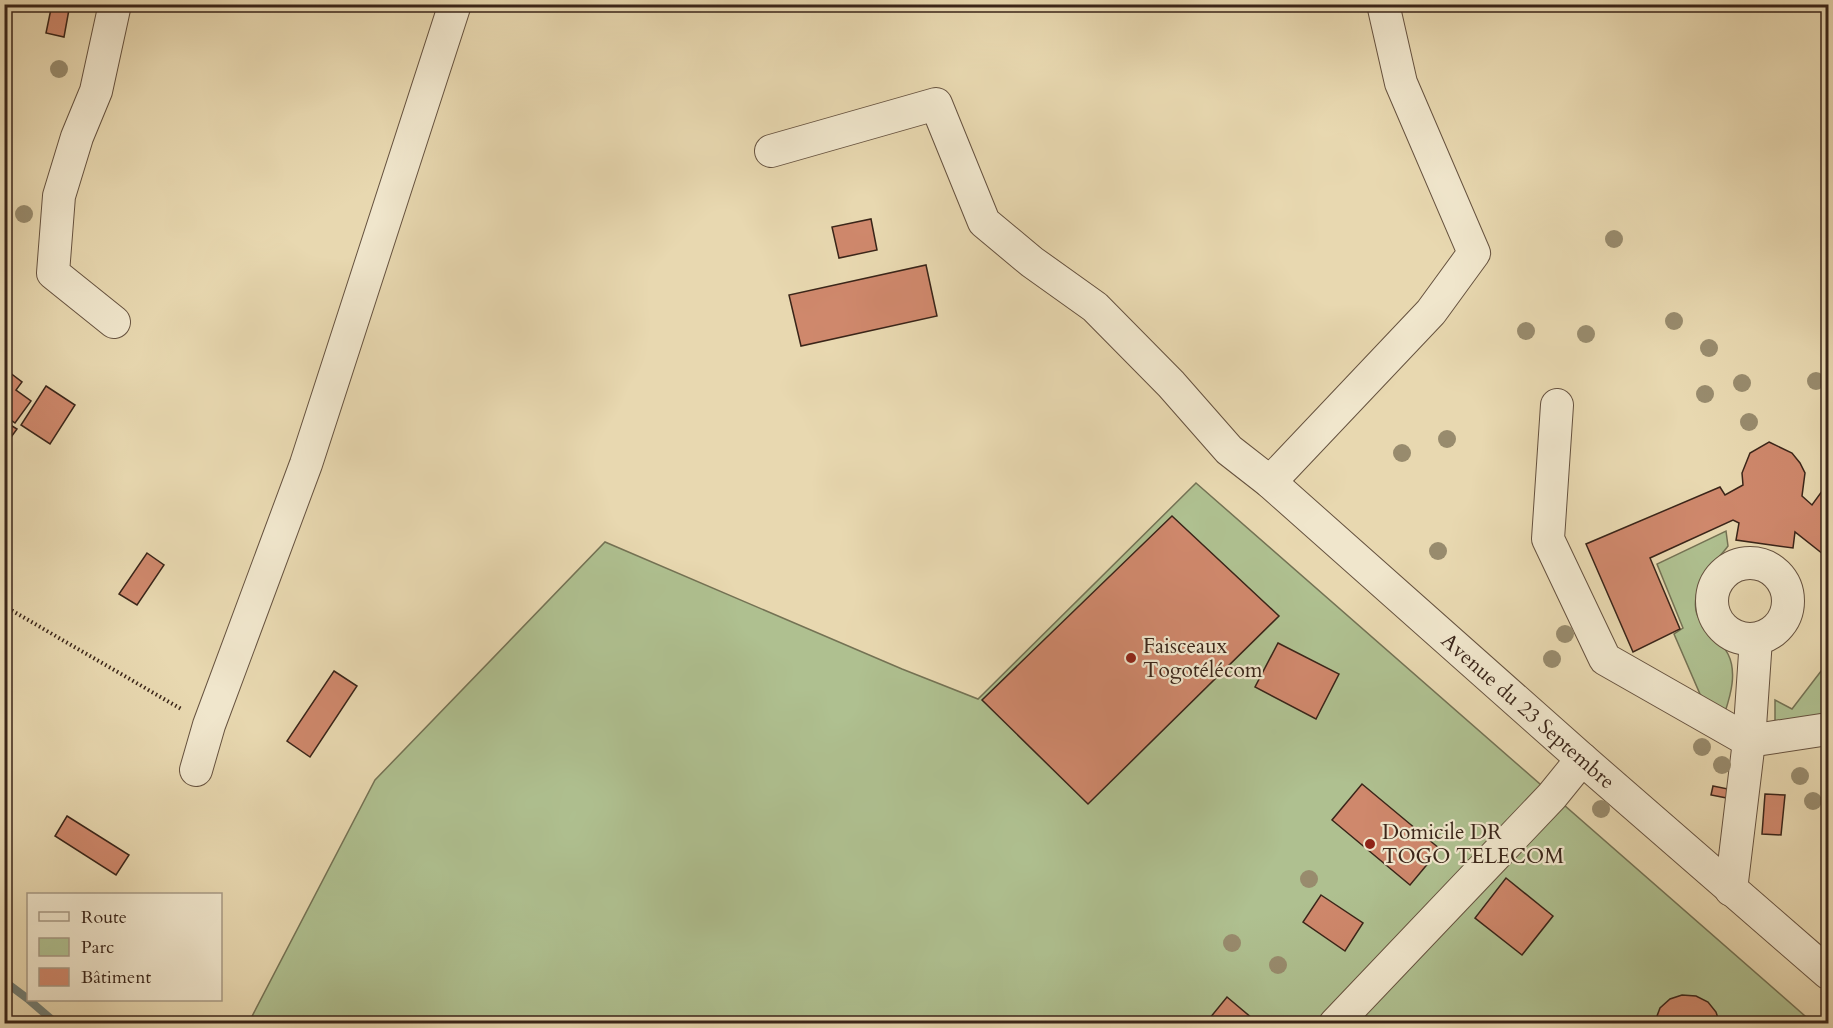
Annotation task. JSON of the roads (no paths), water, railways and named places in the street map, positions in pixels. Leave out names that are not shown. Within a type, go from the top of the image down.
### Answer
[{"type":"street","points":[[114,322],[53,273],[52,255],[59,196],[76,137],[96,91],[115,4]]},
{"type":"street","points":[[196,770],[209,725],[306,464],[455,4]]},
{"type":"street","points":[[1270,482],[1431,312],[1474,253],[1401,83],[1383,4]]},
{"type":"street","name":"Avenue du 23 Septembre","points":[[771,150],[936,104],[984,222],[1032,262],[1095,307],[1171,384],[1229,450],[1270,482],[1582,759],[1828,973]]},
{"type":"street","points":[[1557,405],[1548,539],[1605,659],[1749,741],[1828,729]]},
{"type":"street","points":[[1731,890],[1749,741],[1756,639]]},
{"type":"street","points":[[1335,1023],[1552,796],[1582,759]]},
{"type":"waterway","points":[[4,981],[27,998]]},
{"type":"waterway","points":[[30,1001],[57,1024]]},
{"type":"place","name":"Faisceaux Togotélécom","points":[[1131,658]]},
{"type":"place","name":"Domicile DR TOGO TELECOM","points":[[1370,844]]}]
